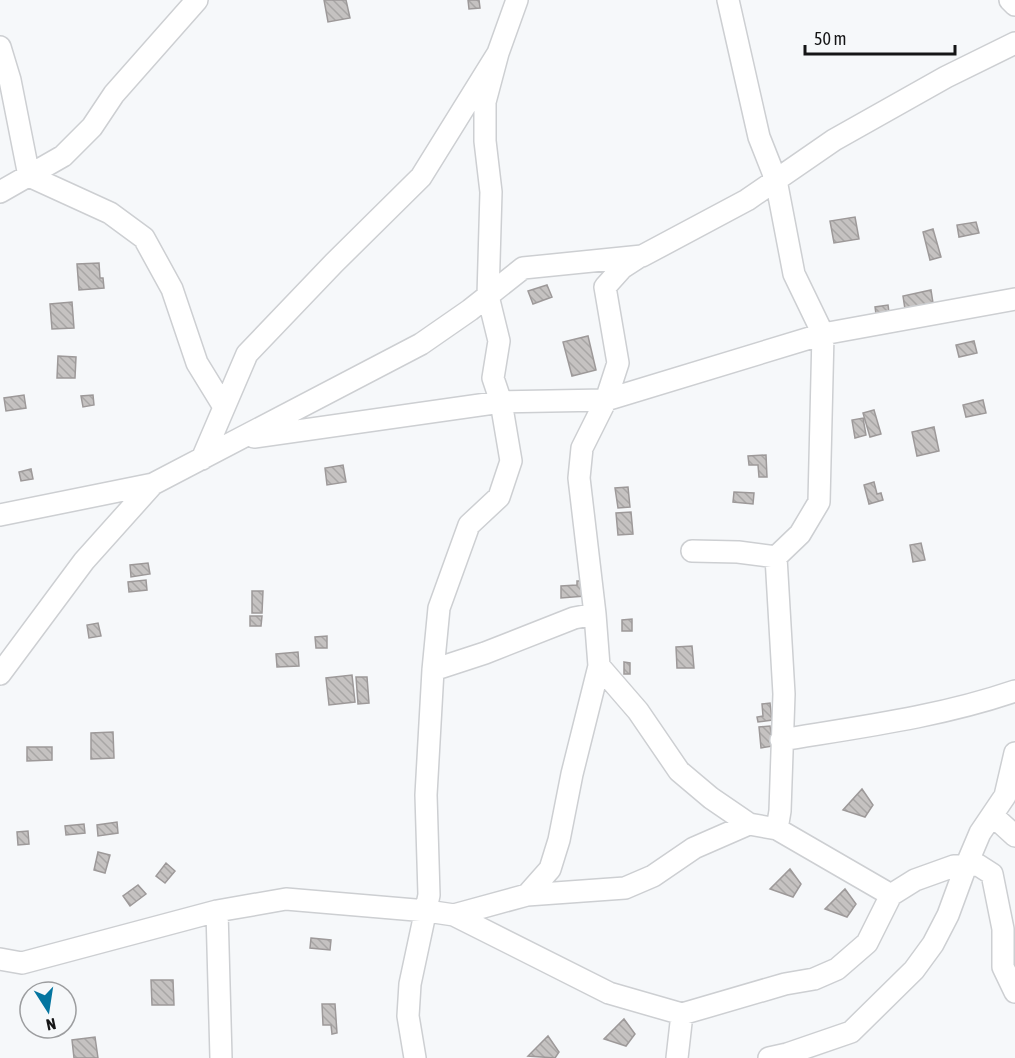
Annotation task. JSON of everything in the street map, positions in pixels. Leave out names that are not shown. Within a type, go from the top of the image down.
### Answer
[{"type":"street","points":[[0,192],[63,156],[92,127],[114,94],[197,0]]},
{"type":"street","points":[[415,1058],[408,1016],[409,995],[427,911],[429,874],[426,795],[439,608],[469,525],[499,497],[511,461],[501,402],[493,378],[499,341],[488,296],[491,192],[485,141],[485,102],[498,53],[517,0]]},
{"type":"street","points":[[728,0],[759,137],[777,180],[794,274],[823,334],[819,502],[801,534],[776,557]]},
{"type":"street","points":[[1010,0],[1015,4]]},
{"type":"street","points":[[527,894],[550,869],[560,840],[572,774],[599,666],[579,478],[582,448],[606,400],[618,363],[605,287],[622,268],[642,255],[747,200],[854,129],[946,77],[1015,43]]},
{"type":"street","points":[[0,47],[10,80],[29,176]]},
{"type":"street","points":[[202,459],[248,354],[334,262],[421,177],[498,53]]},
{"type":"street","points":[[29,176],[110,213],[144,238],[172,289],[196,363],[224,407]]},
{"type":"street","points":[[0,515],[153,484],[421,344],[523,268],[642,255]]},
{"type":"street","points":[[238,440],[501,402],[606,400],[823,334],[1015,299]]},
{"type":"street","points":[[0,674],[84,561],[153,484]]},
{"type":"street","points":[[692,551],[738,552],[776,557]]},
{"type":"street","points":[[776,557],[784,694],[780,811],[777,829]]},
{"type":"street","points":[[433,670],[485,653],[574,618],[595,614]]},
{"type":"street","points":[[599,666],[638,711],[680,771],[711,798],[749,824],[777,829],[891,895]]},
{"type":"street","points":[[781,740],[931,715],[1015,691]]},
{"type":"street","points":[[769,1058],[851,1032],[899,986],[933,944],[948,915],[980,833],[1005,796],[1015,753]]},
{"type":"street","points":[[992,815],[1015,836]]},
{"type":"street","points":[[454,915],[527,894],[625,888],[653,876],[694,848],[749,824]]},
{"type":"street","points":[[0,959],[22,963],[217,911],[286,899],[454,915],[609,993],[682,1014],[785,984],[814,979],[837,969],[867,943],[891,895],[915,880],[944,869],[978,865],[992,874],[1002,928],[1003,967],[1015,992]]},
{"type":"street","points":[[217,911],[221,1058]]},
{"type":"street","points":[[677,1058],[682,1014]]},
{"type":"building","points":[[324,0],[346,0],[350,18],[328,22]]},
{"type":"building","points":[[468,0],[479,0],[480,8],[469,9]]},
{"type":"building","points":[[855,217],[859,239],[834,243],[830,221]]},
{"type":"building","points":[[976,222],[979,233],[959,237],[957,225]]},
{"type":"building","points":[[933,229],[941,257],[930,260],[923,232]]},
{"type":"building","points":[[99,263],[100,278],[103,278],[104,288],[79,290],[77,264]]},
{"type":"building","points":[[547,285],[552,297],[533,304],[528,291]]},
{"type":"building","points":[[931,290],[933,303],[905,309],[903,296]]},
{"type":"building","points":[[72,302],[74,328],[52,329],[50,304]]},
{"type":"building","points":[[888,305],[889,312],[876,314],[875,307]]},
{"type":"building","points":[[588,336],[596,370],[572,376],[563,342]]},
{"type":"building","points":[[974,341],[977,353],[959,357],[956,345]]},
{"type":"building","points":[[58,356],[76,357],[75,378],[57,378]]},
{"type":"building","points":[[24,395],[26,408],[6,411],[4,398]]},
{"type":"building","points":[[93,395],[94,405],[83,407],[81,396]]},
{"type":"building","points":[[983,400],[986,413],[966,417],[963,405]]},
{"type":"building","points":[[874,410],[881,434],[870,437],[863,413]]},
{"type":"building","points":[[863,418],[866,435],[855,438],[852,420]]},
{"type":"building","points":[[934,427],[939,451],[917,456],[912,432]]},
{"type":"building","points":[[766,455],[767,477],[759,477],[758,465],[749,465],[748,456]]},
{"type":"building","points":[[343,465],[346,482],[327,485],[325,468]]},
{"type":"building","points":[[31,469],[33,479],[21,481],[19,472]]},
{"type":"building","points":[[874,482],[877,494],[881,493],[883,500],[869,504],[864,485]]},
{"type":"building","points":[[628,487],[630,507],[618,508],[615,488]]},
{"type":"building","points":[[734,492],[754,493],[753,504],[733,502]]},
{"type":"building","points":[[631,512],[633,534],[618,535],[616,513]]},
{"type":"building","points":[[921,543],[925,560],[913,562],[910,545]]},
{"type":"building","points":[[148,563],[150,574],[131,577],[130,565]]},
{"type":"building","points":[[146,580],[147,590],[129,592],[128,582]]},
{"type":"building","points":[[577,581],[584,581],[585,596],[561,598],[561,586],[577,585]]},
{"type":"building","points":[[252,591],[263,591],[262,613],[252,613]]},
{"type":"building","points":[[250,616],[262,616],[261,626],[250,626]]},
{"type":"building","points":[[632,619],[632,631],[622,631],[622,620]]},
{"type":"building","points":[[98,623],[101,636],[89,638],[87,625]]},
{"type":"building","points":[[327,636],[327,648],[316,648],[315,637]]},
{"type":"building","points":[[692,646],[694,668],[677,668],[676,647]]},
{"type":"building","points":[[298,652],[299,666],[277,667],[276,654]]},
{"type":"building","points":[[624,662],[630,663],[630,674],[624,674]]},
{"type":"building","points":[[352,675],[355,702],[329,705],[326,678]]},
{"type":"building","points":[[356,677],[367,677],[369,703],[358,704]]},
{"type":"building","points":[[770,703],[772,720],[758,722],[757,717],[763,716],[762,704]]},
{"type":"building","points":[[770,726],[773,746],[761,748],[759,727]]},
{"type":"building","points":[[113,732],[114,758],[91,759],[91,733]]},
{"type":"building","points":[[27,747],[52,747],[52,760],[27,761]]},
{"type":"building","points":[[862,789],[873,805],[865,817],[843,810]]},
{"type":"building","points":[[117,822],[118,833],[98,836],[97,825]]},
{"type":"building","points":[[84,824],[85,833],[66,835],[65,826]]},
{"type":"building","points":[[28,831],[29,844],[18,845],[17,832]]},
{"type":"building","points":[[98,852],[110,855],[105,873],[94,870]]},
{"type":"building","points":[[166,863],[175,871],[165,883],[156,876]]},
{"type":"building","points":[[790,869],[801,884],[793,897],[770,889]]},
{"type":"building","points":[[138,885],[146,894],[130,906],[123,896]]},
{"type":"building","points":[[845,889],[856,904],[847,917],[825,909]]},
{"type":"building","points":[[311,938],[331,940],[330,950],[310,948]]},
{"type":"building","points":[[151,980],[173,980],[174,1005],[152,1005]]},
{"type":"building","points":[[322,1004],[335,1004],[337,1033],[332,1034],[331,1025],[323,1025]]},
{"type":"building","points":[[624,1019],[635,1034],[626,1046],[604,1039]]},
{"type":"building","points":[[548,1036],[559,1052],[555,1058],[528,1056]]},
{"type":"building","points":[[95,1037],[98,1058],[74,1058],[72,1040]]}]
